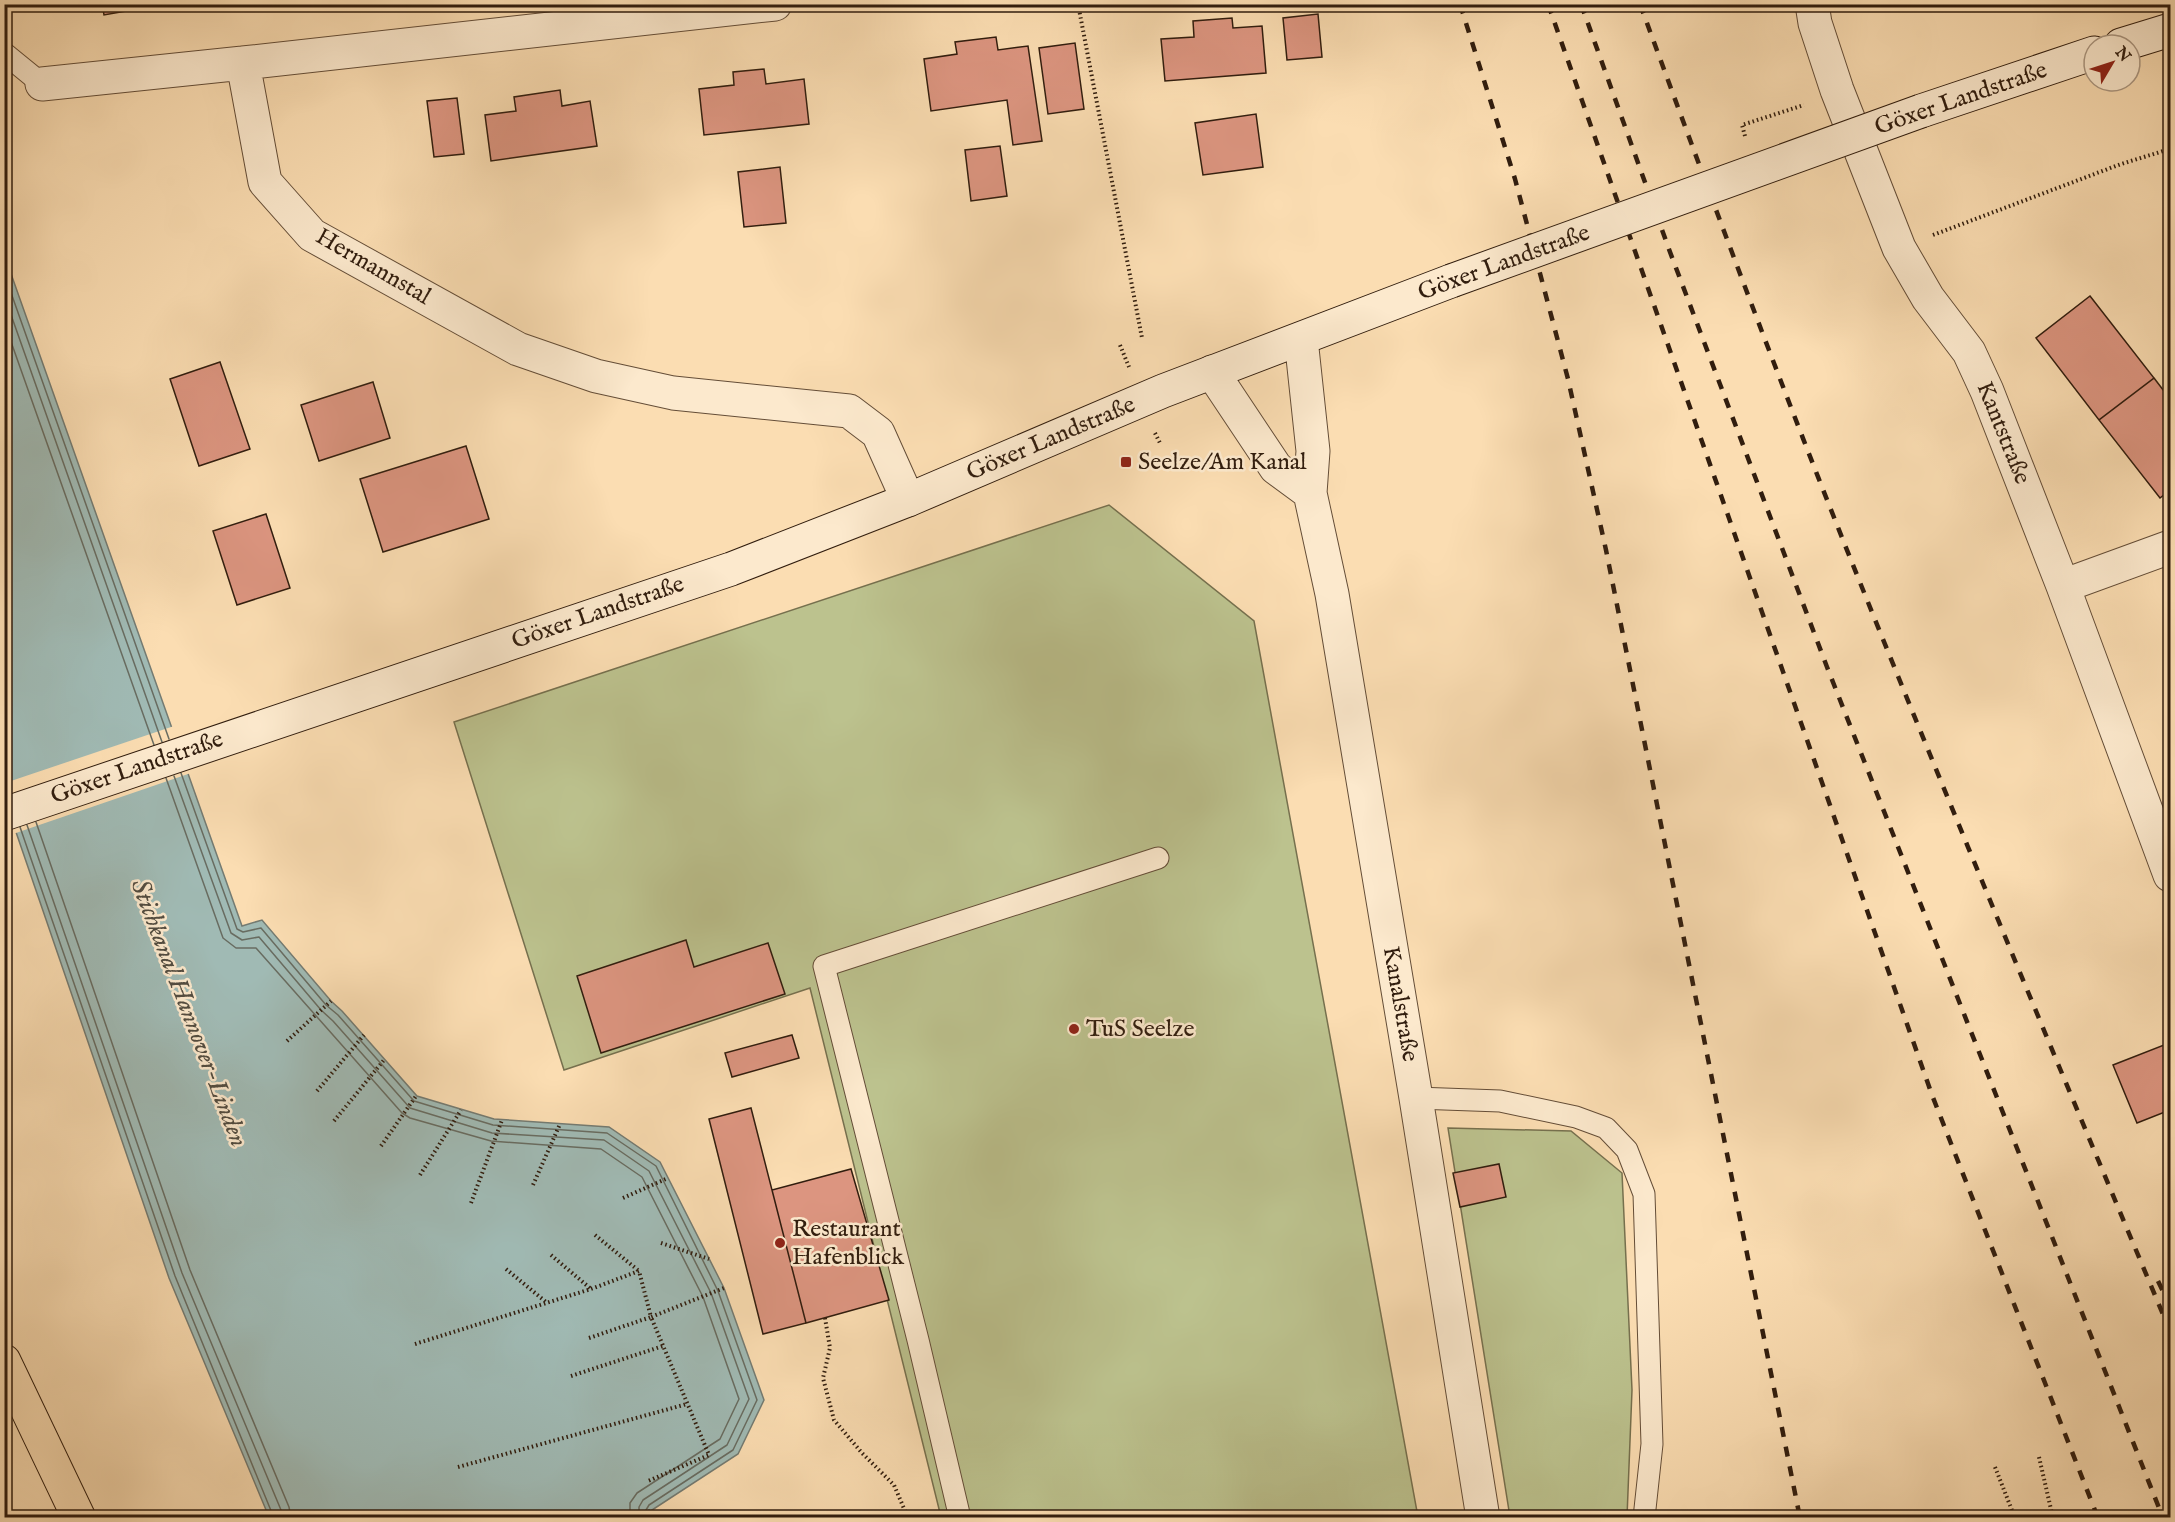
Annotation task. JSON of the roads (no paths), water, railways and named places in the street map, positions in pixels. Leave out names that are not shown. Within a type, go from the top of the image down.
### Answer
[{"type":"main road","points":[[4,1362],[78,1518]]},
{"type":"street","points":[[42,84],[775,4]]},
{"type":"street","name":"Kantstraße","points":[[1812,4],[1815,23],[1838,90],[1899,248],[1928,298],[1969,351],[1987,391],[2063,586],[2170,875]]},
{"type":"street","points":[[2142,39],[2170,30]]},
{"type":"street","name":"Göxer Landstraße","points":[[4,814],[719,572],[821,535],[1102,416],[1451,281],[1921,111],[2082,57]]},
{"type":"street","name":"Hermannstal","points":[[243,63],[265,182],[312,235],[518,349],[596,376],[673,393],[849,411],[878,433],[908,500]]},
{"type":"street","name":"Kanalstraße","points":[[1301,339],[1313,451],[1310,493],[1332,594],[1483,1518]]},
{"type":"street","points":[[1212,372],[1276,468],[1310,493]]},
{"type":"street","points":[[2063,586],[2170,547]]},
{"type":"lane","points":[[4,53],[42,84]]},
{"type":"lane","points":[[960,1518],[918,1340],[824,966],[1158,858]]},
{"type":"lane","points":[[1416,1098],[1500,1101],[1576,1117],[1606,1128],[1627,1150],[1644,1194],[1652,1444],[1644,1518]]},
{"type":"water","name":"Stichkanal Hannover-Linden","points":[[4,254],[242,926],[262,920],[417,1096],[494,1119],[609,1127],[660,1162],[724,1288],[764,1400],[738,1454],[652,1510],[652,1517],[269,1517],[169,1278],[5,800]]},
{"type":"railway","points":[[1460,4],[1515,179],[1568,379],[1606,550],[1800,1518]]},
{"type":"railway","points":[[1548,4],[1932,1095],[2098,1518]]},
{"type":"railway","points":[[1581,4],[1670,252],[1827,667],[2163,1518]]},
{"type":"railway","points":[[1640,4],[1746,290],[1857,575],[2170,1331]]},
{"type":"railway","points":[[2158,1281],[2170,1306]]},
{"type":"place","name":"Seelze/Am Kanal","points":[[1126,462]]},
{"type":"place","name":"TuS Seelze","points":[[1074,1029]]},
{"type":"place","name":"Restaurant Hafenblick","points":[[780,1243]]}]
